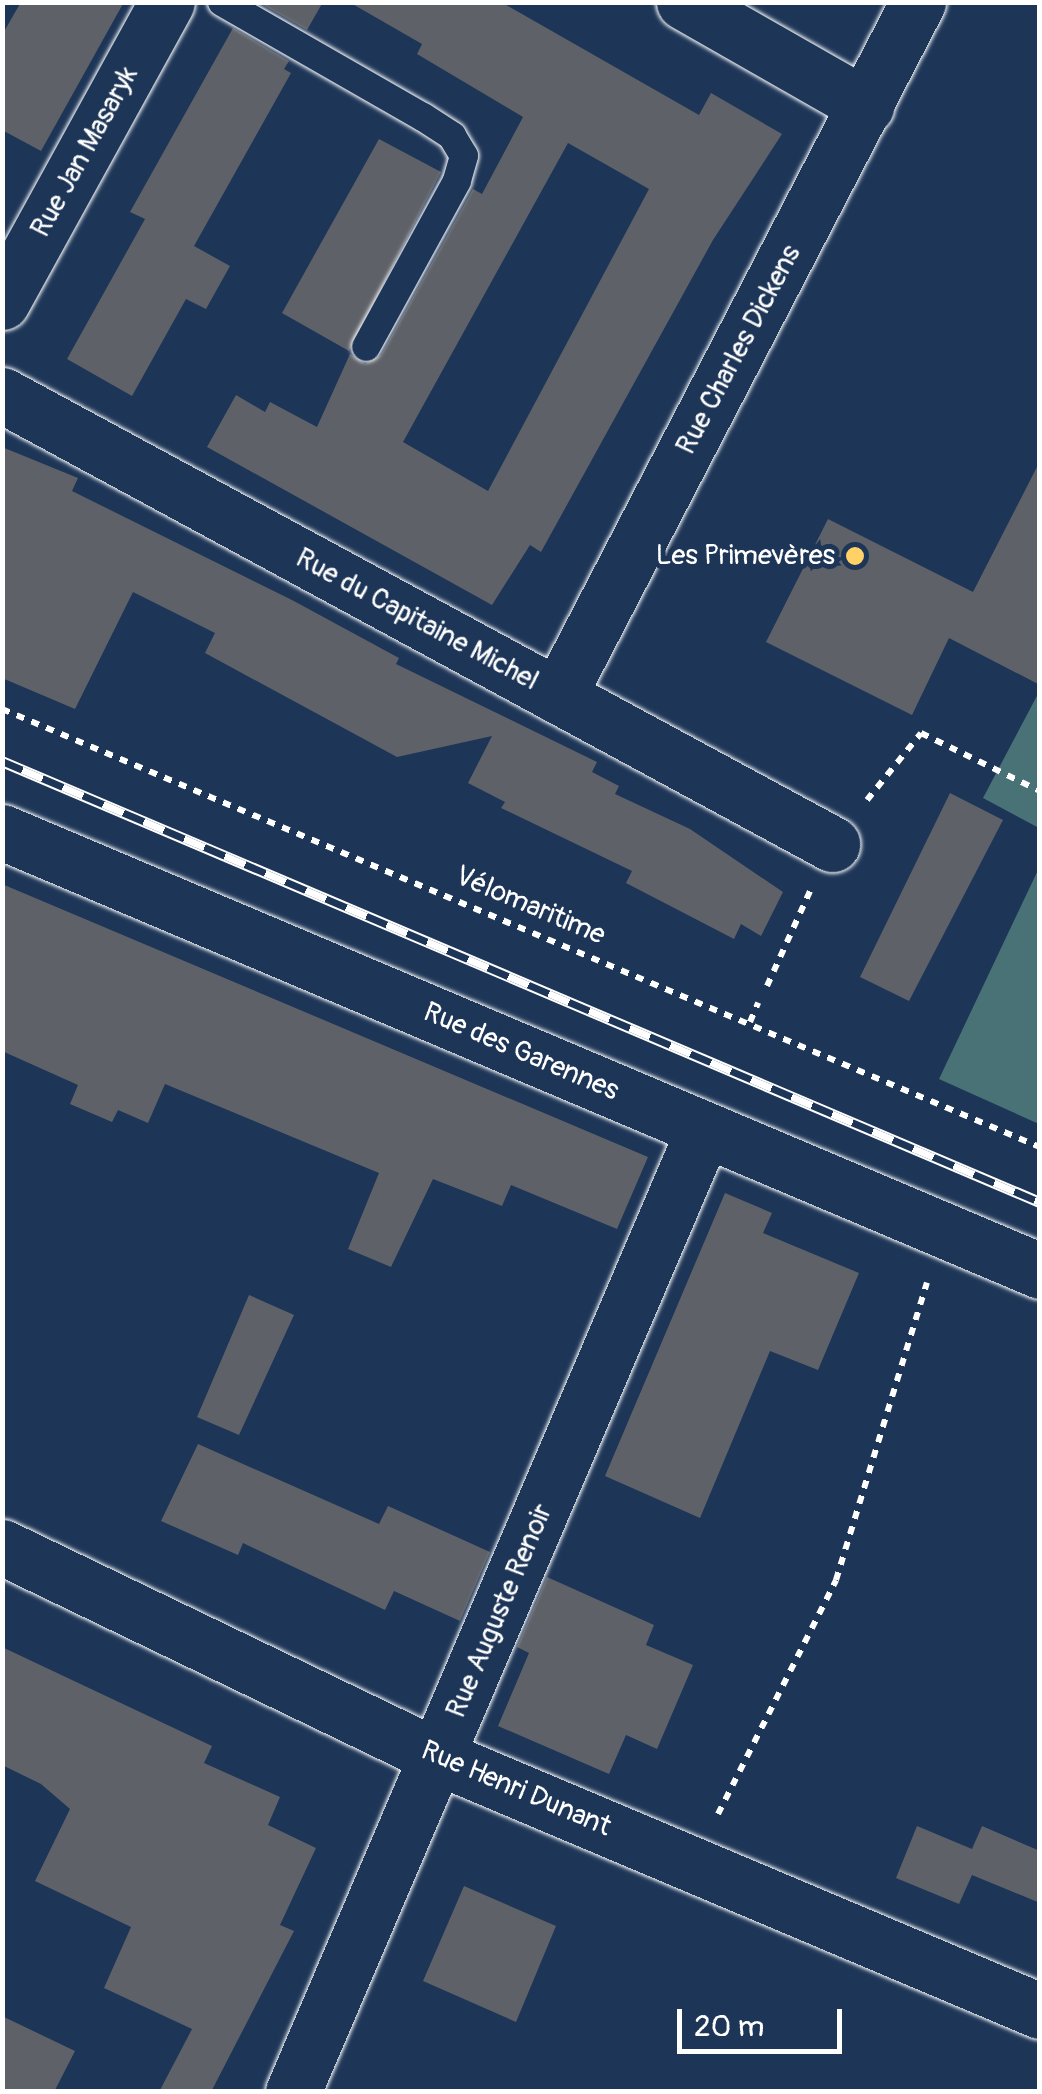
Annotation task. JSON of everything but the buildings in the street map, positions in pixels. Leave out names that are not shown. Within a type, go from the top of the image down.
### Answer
[{"type":"street","name":"Rue Jan Masaryk","points":[[2,302],[167,2]]},
{"type":"street","points":[[684,2],[866,106]]},
{"type":"street","name":"Rue Charles Dickens","points":[[558,696],[918,2]]},
{"type":"street","name":"Rue du Capitaine Michel","points":[[2,396],[832,844]]},
{"type":"street","name":"Rue des Garennes","points":[[2,832],[1040,1271]]},
{"type":"street","name":"Rue Auguste Renoir","points":[[293,2092],[704,1129]]},
{"type":"street","name":"Rue Henri Dunant","points":[[2,1546],[438,1757],[1040,2010]]},
{"type":"lane","points":[[222,2],[424,117],[452,136],[464,156],[457,181],[366,347]]},
{"type":"path","name":"Vélomaritime","points":[[2,708],[1040,1147]]},
{"type":"path","points":[[766,986],[832,844],[920,733],[1040,791]]},
{"type":"path","points":[[750,1022],[758,1003]]},
{"type":"path","points":[[692,1864],[836,1580],[943,1230]]},
{"type":"green space","points":[[1039,692],[1039,828],[983,798]]},
{"type":"green space","points":[[1039,868],[1040,1124],[939,1079]]},
{"type":"railway","points":[[2,761],[1040,1202]]},
{"type":"place","name":"Les Primevères","points":[[855,556]]}]
